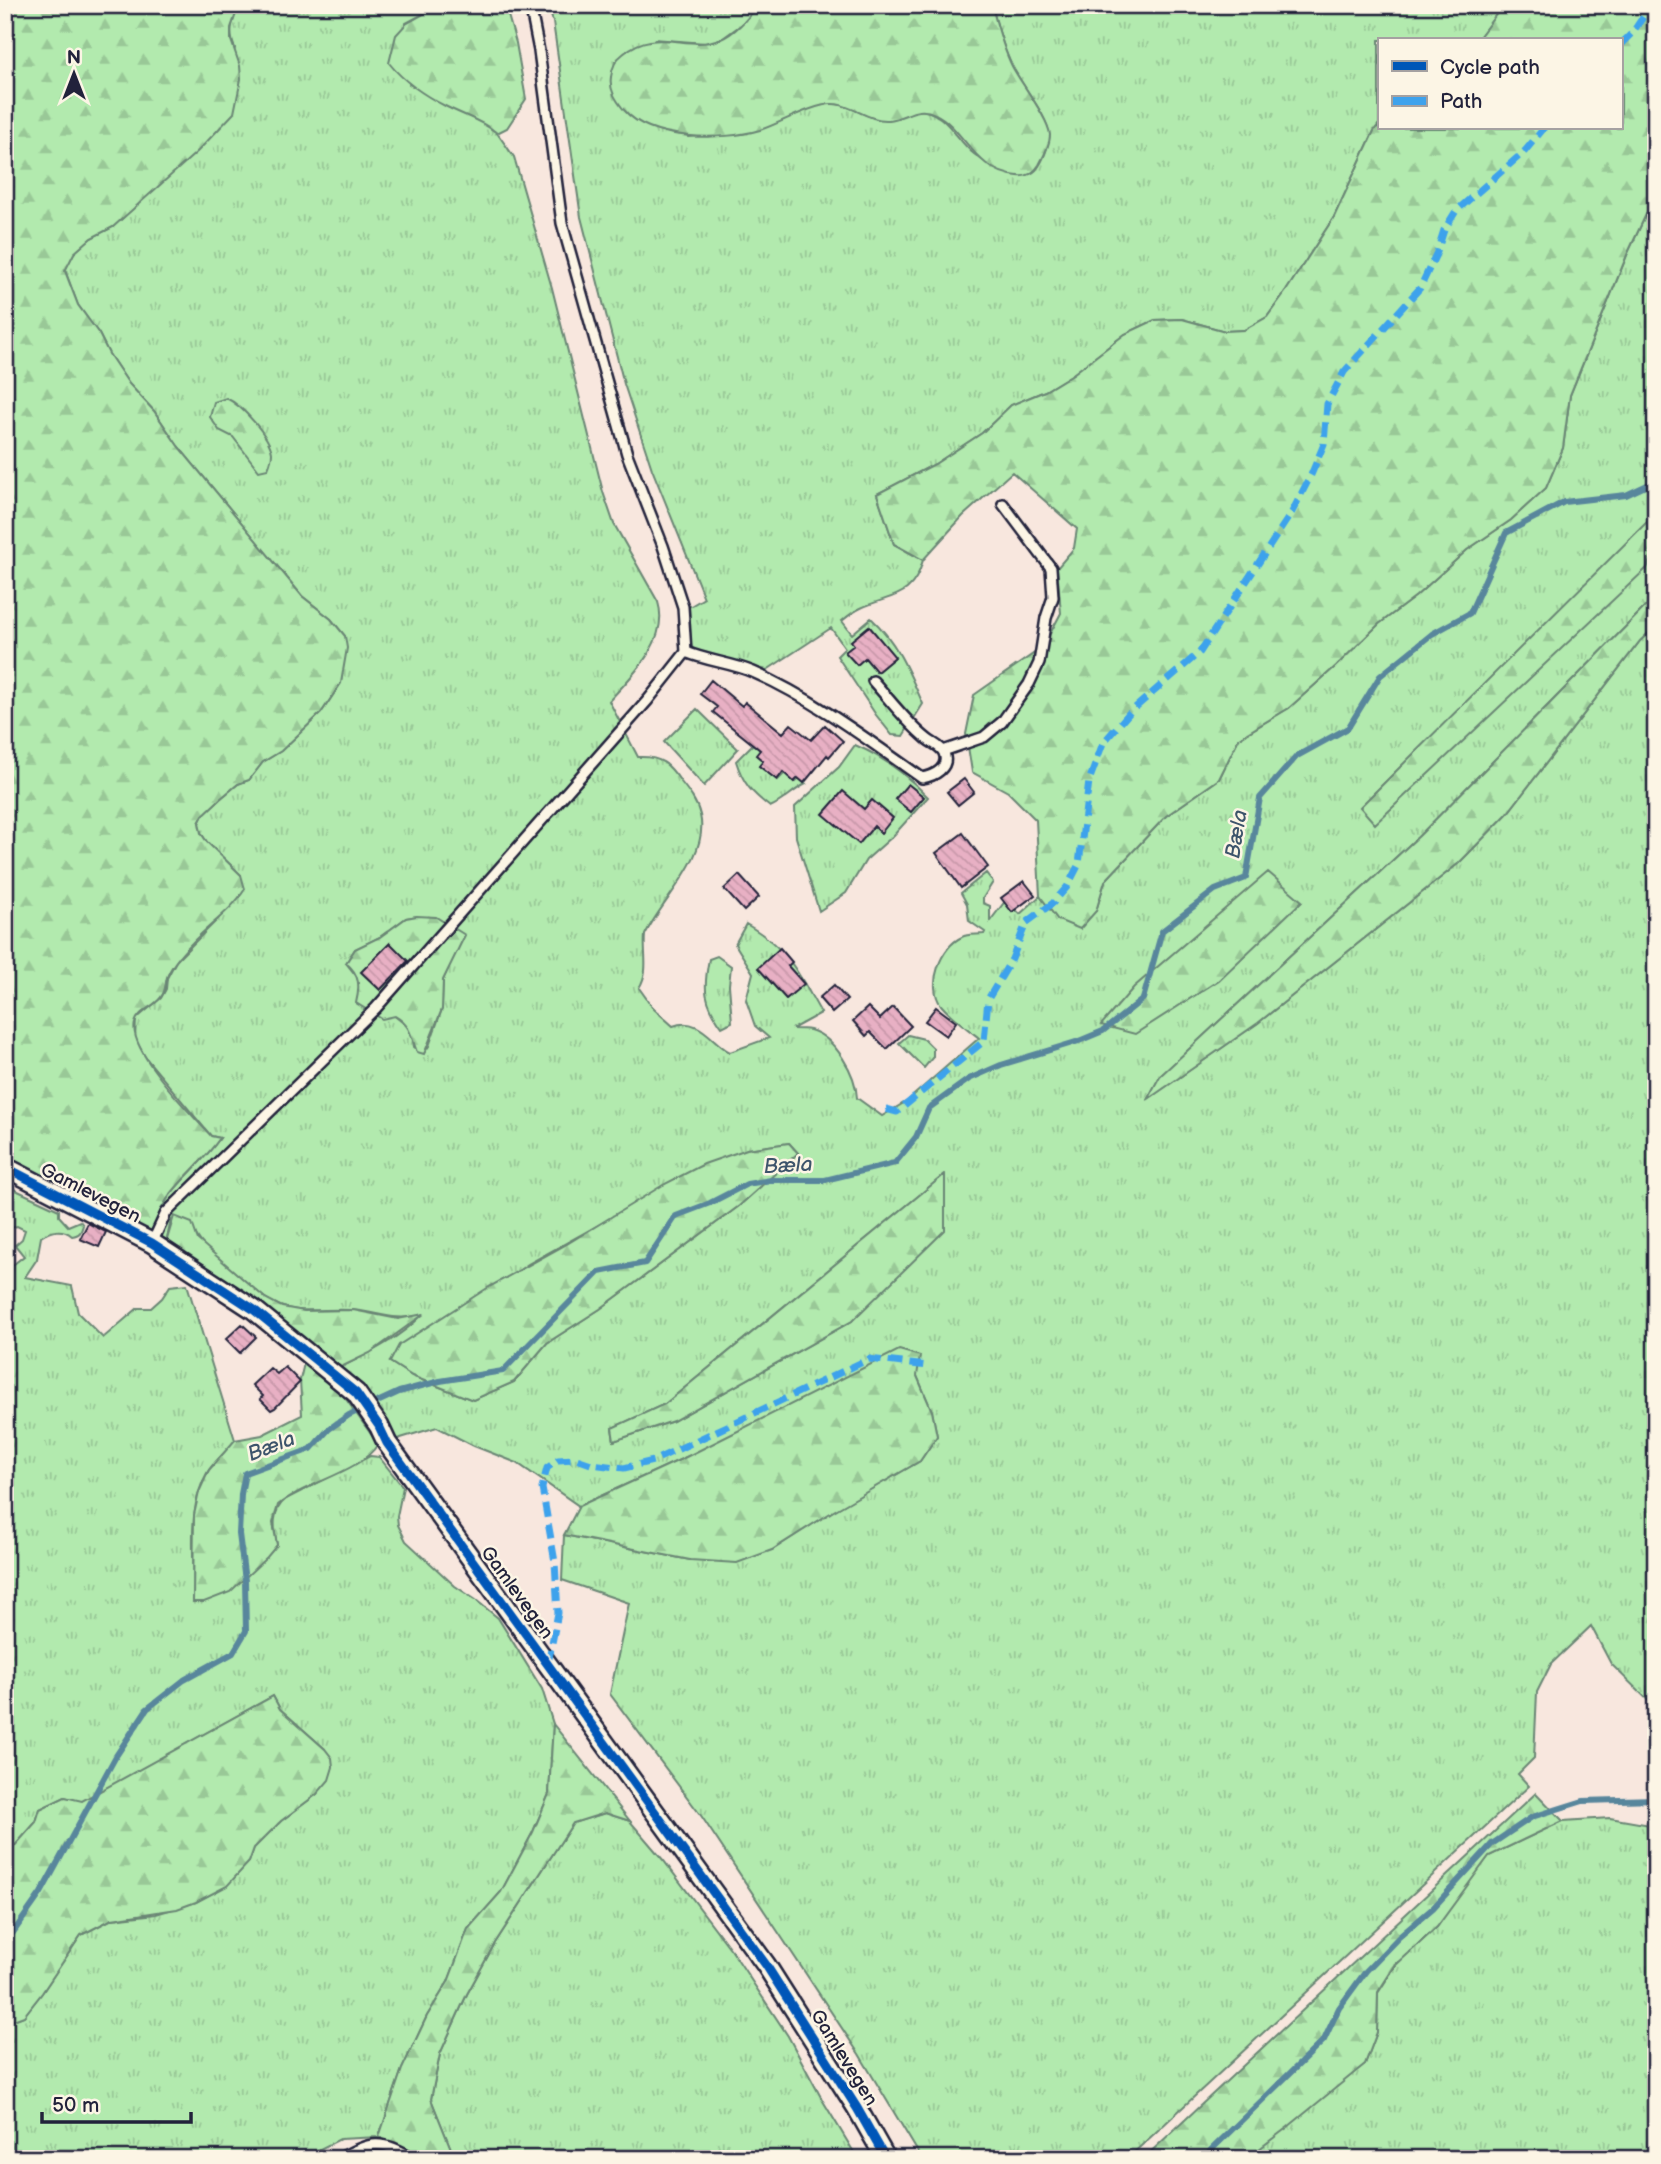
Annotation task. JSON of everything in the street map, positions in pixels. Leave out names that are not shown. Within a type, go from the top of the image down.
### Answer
[{"type":"street","name":"Gamlevegen","points":[[5,1167],[152,1243],[253,1309],[355,1393],[379,1426],[387,1443],[766,1965],[857,2108],[886,2159]]},
{"type":"lane","points":[[152,1243],[166,1213],[376,1008],[648,700],[686,652],[683,607],[663,546],[627,454],[562,223],[539,51],[530,5]]},
{"type":"lane","points":[[943,751],[984,737],[1002,722],[1029,684],[1039,663],[1046,618],[1054,597],[1051,568],[1003,505]]},
{"type":"lane","points":[[686,652],[702,659],[750,671],[785,688],[852,729],[922,778],[933,776],[943,768],[943,751]]},
{"type":"lane","points":[[873,681],[918,732],[943,751]]},
{"type":"lane","points":[[339,2159],[358,2148],[377,2144],[397,2149],[414,2159]]},
{"type":"green space","points":[[5,5],[239,5],[231,28],[231,40],[240,66],[241,79],[234,113],[198,151],[113,227],[91,238],[74,253],[65,271],[78,305],[129,384],[154,411],[178,446],[302,596],[331,619],[345,636],[347,648],[341,683],[321,713],[281,751],[263,762],[249,780],[238,784],[220,799],[203,815],[199,823],[207,842],[241,875],[245,889],[234,904],[178,959],[167,977],[163,995],[137,1019],[135,1035],[151,1065],[177,1099],[211,1136],[220,1138],[170,1195],[162,1207],[152,1239],[5,1165]]},
{"type":"green space","points":[[239,5],[440,5],[406,23],[409,84],[448,107],[486,124],[497,133],[514,157],[552,288],[603,492],[614,524],[658,602],[659,630],[654,643],[638,669],[609,701],[638,757],[664,762],[690,793],[699,810],[701,831],[698,846],[683,877],[645,935],[645,969],[639,988],[654,1009],[673,1026],[691,1024],[698,1027],[730,1052],[769,1038],[755,1026],[746,1000],[753,973],[735,944],[746,924],[761,933],[791,962],[821,1013],[792,1029],[810,1030],[828,1040],[843,1058],[853,1078],[857,1098],[882,1116],[907,1101],[979,1038],[941,1005],[935,987],[942,957],[954,942],[964,936],[985,932],[969,921],[967,904],[961,893],[986,873],[993,882],[983,898],[983,903],[990,906],[990,921],[1006,900],[1020,914],[1040,896],[1058,920],[1096,911],[1105,881],[1166,816],[1219,779],[1239,738],[1289,708],[1379,624],[1416,596],[1467,550],[1511,520],[1546,488],[1563,448],[1570,395],[1627,255],[1656,193],[1656,522],[1650,520],[1360,807],[1647,568],[1656,543],[1656,596],[1420,835],[1160,1076],[1148,1099],[1258,1023],[1459,863],[1507,814],[1640,641],[1656,626],[1656,1708],[1611,1664],[1591,1626],[1551,1664],[1537,1692],[1534,1758],[1518,1774],[1529,1786],[1127,2159],[922,2159],[859,2054],[702,1817],[610,1694],[629,1603],[562,1580],[564,1535],[690,1560],[772,1550],[831,1512],[920,1461],[937,1436],[932,1411],[917,1376],[686,1457],[579,1506],[517,1463],[474,1446],[437,1427],[394,1440],[337,1369],[393,1339],[422,1315],[394,1317],[351,1310],[285,1308],[265,1298],[205,1248],[194,1232],[171,1220],[166,1243],[152,1239],[156,1222],[170,1195],[220,1138],[211,1136],[145,1057],[135,1039],[136,1019],[161,998],[176,961],[234,903],[241,875],[201,833],[199,823],[203,815],[238,784],[249,780],[263,762],[281,751],[321,713],[341,683],[345,636],[331,619],[302,596],[178,446],[154,411],[129,384],[78,305],[65,270],[74,253],[91,238],[113,227],[213,135],[235,48],[231,32]],"holes":[[[417,916],[452,959],[443,980],[442,1009],[424,1053],[414,1047],[412,1034],[407,1026],[360,988],[357,977],[346,963],[355,949],[380,937],[406,918]],[[789,1143],[798,1153],[739,1206],[600,1309],[547,1343],[514,1382],[473,1400],[412,1376],[390,1362],[528,1264],[747,1149]],[[945,1174],[852,1321],[673,1421],[614,1441],[612,1428],[665,1404]]]},
{"type":"green space","points":[[440,5],[505,5],[516,43],[526,99],[507,128],[497,133],[479,121],[423,94],[389,63],[396,35],[406,24]]},
{"type":"green space","points":[[548,5],[758,5],[745,22],[723,38],[705,43],[655,39],[688,137],[749,132],[809,108],[827,104],[843,105],[879,119],[891,119],[910,111],[927,111],[943,120],[974,154],[1005,172],[1022,175],[1030,174],[1041,163],[1048,144],[1048,128],[1009,59],[993,10],[996,5],[1498,5],[1498,12],[1478,38],[1378,38],[1378,125],[1334,217],[1267,317],[1244,330],[1225,331],[1182,319],[1155,320],[1125,334],[1073,374],[1045,391],[1011,405],[982,433],[935,464],[877,494],[894,544],[923,560],[919,573],[907,589],[858,609],[842,621],[852,634],[871,618],[902,658],[923,704],[903,736],[892,735],[876,715],[837,656],[845,648],[831,628],[767,670],[707,656],[691,649],[689,607],[704,598],[652,469],[624,384],[581,217],[553,22]]},
{"type":"green space","points":[[758,5],[996,5],[993,10],[1009,59],[1048,128],[1050,135],[1045,154],[1033,172],[1024,176],[1003,173],[990,167],[945,121],[935,114],[923,111],[880,120],[841,105],[824,105],[760,130],[707,137],[651,128],[636,120],[618,102],[612,91],[611,77],[618,58],[623,54],[635,46],[659,40],[707,43],[719,40],[736,30]]},
{"type":"green space","points":[[1498,5],[1656,5],[1656,193],[1627,255],[1570,395],[1563,448],[1546,488],[1511,520],[1467,550],[1416,596],[1379,624],[1289,708],[1239,738],[1219,779],[1166,816],[1105,881],[1096,911],[1080,929],[1058,920],[1040,896],[1036,820],[1008,792],[972,772],[966,734],[974,695],[1043,647],[1061,613],[1057,568],[1074,548],[1077,529],[1012,472],[963,516],[923,560],[894,544],[877,494],[935,464],[982,433],[1011,405],[1045,391],[1073,374],[1125,334],[1155,320],[1182,319],[1225,331],[1244,330],[1267,317],[1334,217],[1378,125],[1378,130],[1622,130],[1622,38],[1478,38],[1498,12]]},
{"type":"green space","points":[[226,398],[247,414],[261,430],[272,453],[268,469],[259,471],[233,437],[219,430],[210,417],[214,402]]},
{"type":"green space","points":[[1650,519],[1656,522],[1656,543],[1647,568],[1375,824],[1360,807]]},
{"type":"green space","points":[[1656,596],[1656,626],[1640,641],[1507,814],[1459,863],[1258,1023],[1147,1100],[1160,1076],[1420,835]]},
{"type":"green space","points":[[697,709],[738,749],[704,786],[664,742]]},
{"type":"green space","points":[[765,732],[768,755],[760,765],[778,780],[785,773],[796,782],[800,778],[806,784],[770,807],[749,787],[736,761]]},
{"type":"green space","points":[[855,745],[894,767],[928,797],[893,836],[866,860],[846,893],[819,911],[796,837],[795,807],[839,767]]},
{"type":"green space","points":[[1268,872],[1302,901],[1219,980],[1135,1034],[1101,1025],[1134,987]]},
{"type":"green space","points":[[436,917],[465,935],[443,980],[442,1009],[424,1054],[417,1052],[410,1032],[395,1016],[382,1019],[356,1003],[358,981],[346,963],[355,949],[380,937],[406,918]]},
{"type":"green space","points":[[717,956],[731,966],[729,985],[732,1022],[722,1027],[706,995],[709,959]]},
{"type":"green space","points":[[908,1035],[924,1039],[933,1048],[933,1057],[924,1068],[899,1043]]},
{"type":"green space","points":[[789,1143],[798,1153],[739,1206],[600,1309],[547,1343],[514,1382],[473,1400],[412,1376],[390,1362],[399,1345],[489,1287],[567,1244],[663,1185],[704,1164],[747,1149]]},
{"type":"green space","points":[[945,1174],[945,1230],[852,1321],[673,1421],[614,1441],[612,1428],[665,1404]]},
{"type":"green space","points":[[5,1185],[59,1210],[59,1216],[68,1226],[80,1221],[83,1225],[80,1233],[75,1236],[57,1231],[41,1237],[37,1259],[25,1277],[72,1286],[78,1313],[103,1338],[138,1308],[151,1308],[170,1286],[187,1284],[235,1440],[213,1464],[200,1488],[193,1536],[193,1601],[238,1578],[268,1555],[277,1545],[276,1514],[286,1499],[370,1456],[379,1457],[403,1487],[397,1516],[398,1525],[406,1541],[455,1586],[498,1618],[542,1689],[553,1724],[549,1794],[533,1832],[501,1892],[468,1929],[448,1982],[427,2016],[402,2069],[379,2137],[340,2139],[300,2159],[5,2159],[5,2023],[24,2016],[81,1935],[112,1919],[156,1914],[196,1902],[227,1885],[249,1862],[254,1848],[281,1821],[317,1794],[325,1749],[280,1709],[273,1696],[82,1802],[65,1797],[40,1809],[36,1822],[5,1857],[5,1271],[24,1256],[15,1245],[22,1239],[25,1230],[17,1226],[5,1230]]},
{"type":"green space","points":[[174,1216],[192,1223],[198,1240],[265,1298],[282,1307],[304,1311],[353,1310],[398,1319],[424,1314],[370,1353],[337,1369],[166,1243]]},
{"type":"green space","points":[[899,1350],[920,1356],[917,1376],[932,1411],[937,1436],[920,1461],[772,1550],[737,1563],[690,1560],[564,1535],[579,1506],[686,1457]]},
{"type":"green space","points":[[305,1359],[333,1381],[378,1444],[359,1463],[302,1490],[278,1505],[273,1523],[277,1545],[267,1557],[230,1592],[204,1602],[193,1602],[194,1515],[199,1492],[209,1470],[235,1440],[262,1435],[302,1415],[300,1380]]},
{"type":"green space","points":[[273,1696],[280,1709],[332,1758],[333,1767],[329,1780],[317,1794],[281,1821],[254,1848],[249,1862],[227,1886],[177,1909],[112,1919],[81,1935],[24,2016],[5,2023],[5,1857],[36,1822],[40,1809],[65,1797],[82,1801]]},
{"type":"green space","points":[[553,1724],[630,1821],[605,1813],[573,1823],[495,1943],[467,1994],[440,2054],[431,2099],[455,2159],[412,2159],[408,2152],[379,2137],[402,2069],[427,2016],[448,1982],[468,1929],[501,1892],[533,1832],[549,1794]]},
{"type":"green space","points":[[1536,1793],[1563,1821],[1489,1856],[1437,1927],[1396,1964],[1378,1992],[1377,2032],[1365,2064],[1246,2159],[1143,2159]]},
{"type":"green space","points":[[605,1813],[630,1821],[732,1951],[788,2036],[858,2159],[455,2159],[431,2099],[440,2054],[467,1994],[495,1943],[573,1823]]},
{"type":"green space","points":[[1610,1818],[1656,1826],[1656,2159],[1246,2159],[1365,2064],[1377,2032],[1378,1993],[1396,1965],[1437,1927],[1489,1856],[1563,1821]]},
{"type":"building","points":[[869,626],[895,657],[877,672],[865,658],[857,665],[845,652],[854,645],[851,641]]},
{"type":"building","points":[[711,680],[742,706],[745,702],[783,733],[791,724],[811,740],[825,725],[843,741],[829,757],[827,755],[804,783],[798,778],[794,782],[783,772],[777,780],[759,766],[763,761],[756,755],[760,750],[713,712],[717,707],[700,694]]},
{"type":"building","points":[[964,779],[974,792],[958,805],[947,792]]},
{"type":"building","points":[[908,784],[924,797],[911,812],[895,799]]},
{"type":"building","points":[[843,791],[864,809],[872,800],[893,818],[881,833],[874,826],[859,844],[823,814]]},
{"type":"building","points":[[963,833],[988,867],[961,888],[936,853]]},
{"type":"building","points":[[739,875],[759,897],[744,911],[724,889]]},
{"type":"building","points":[[1024,881],[1035,895],[1012,912],[1001,898]]},
{"type":"building","points":[[390,943],[408,961],[380,990],[361,972]]},
{"type":"building","points":[[780,948],[792,962],[788,966],[804,984],[786,999],[758,968]]},
{"type":"building","points":[[834,985],[847,1000],[832,1013],[819,998]]},
{"type":"building","points":[[868,1007],[880,1019],[893,1007],[911,1026],[887,1049],[870,1032],[866,1036],[853,1021]]},
{"type":"building","points":[[936,1007],[956,1022],[946,1036],[925,1021]]},
{"type":"building","points":[[88,1223],[106,1232],[99,1247],[80,1239]]},
{"type":"building","points":[[242,1324],[256,1337],[240,1353],[226,1339]]},
{"type":"building","points":[[285,1367],[300,1382],[271,1410],[260,1399],[263,1396],[252,1385],[270,1368],[277,1374]]},
{"type":"waterway","name":"Bæla","points":[[5,1944],[41,1893],[116,1756],[147,1709],[184,1680],[233,1653],[246,1631],[245,1581],[239,1534],[245,1473],[311,1449],[329,1429],[349,1415],[399,1392],[440,1381],[503,1371],[599,1272],[645,1263],[676,1216],[710,1203],[747,1184],[771,1180],[825,1180],[895,1163],[916,1137],[929,1108],[969,1079],[1001,1065],[1103,1031],[1143,999],[1162,931],[1215,890],[1246,878],[1260,798],[1297,756],[1348,728],[1380,676],[1432,634],[1470,613],[1506,533],[1564,502],[1626,495],[1656,481]]},
{"type":"waterway","points":[[1205,2159],[1211,2150],[1324,2040],[1339,2008],[1366,1971],[1399,1937],[1433,1908],[1492,1844],[1532,1817],[1583,1801],[1656,1799]]},
{"type":"marked path","points":[[1622,43],[1651,5]]},
{"type":"marked path","points":[[886,1109],[897,1112],[984,1041],[988,999],[1012,959],[1026,923],[1053,903],[1067,887],[1079,864],[1089,781],[1103,743],[1130,712],[1200,652],[1292,512],[1324,444],[1327,404],[1344,372],[1420,288],[1444,230],[1456,211],[1525,151],[1542,130]]},
{"type":"marked path","points":[[548,1663],[558,1613],[555,1562],[542,1488],[547,1468],[558,1460],[577,1459],[591,1464],[624,1468],[653,1461],[869,1359],[927,1366]]},
{"type":"cycle path","points":[[5,1167],[152,1243],[253,1309],[356,1393],[379,1426],[387,1443],[766,1965],[857,2108],[886,2159]]}]
